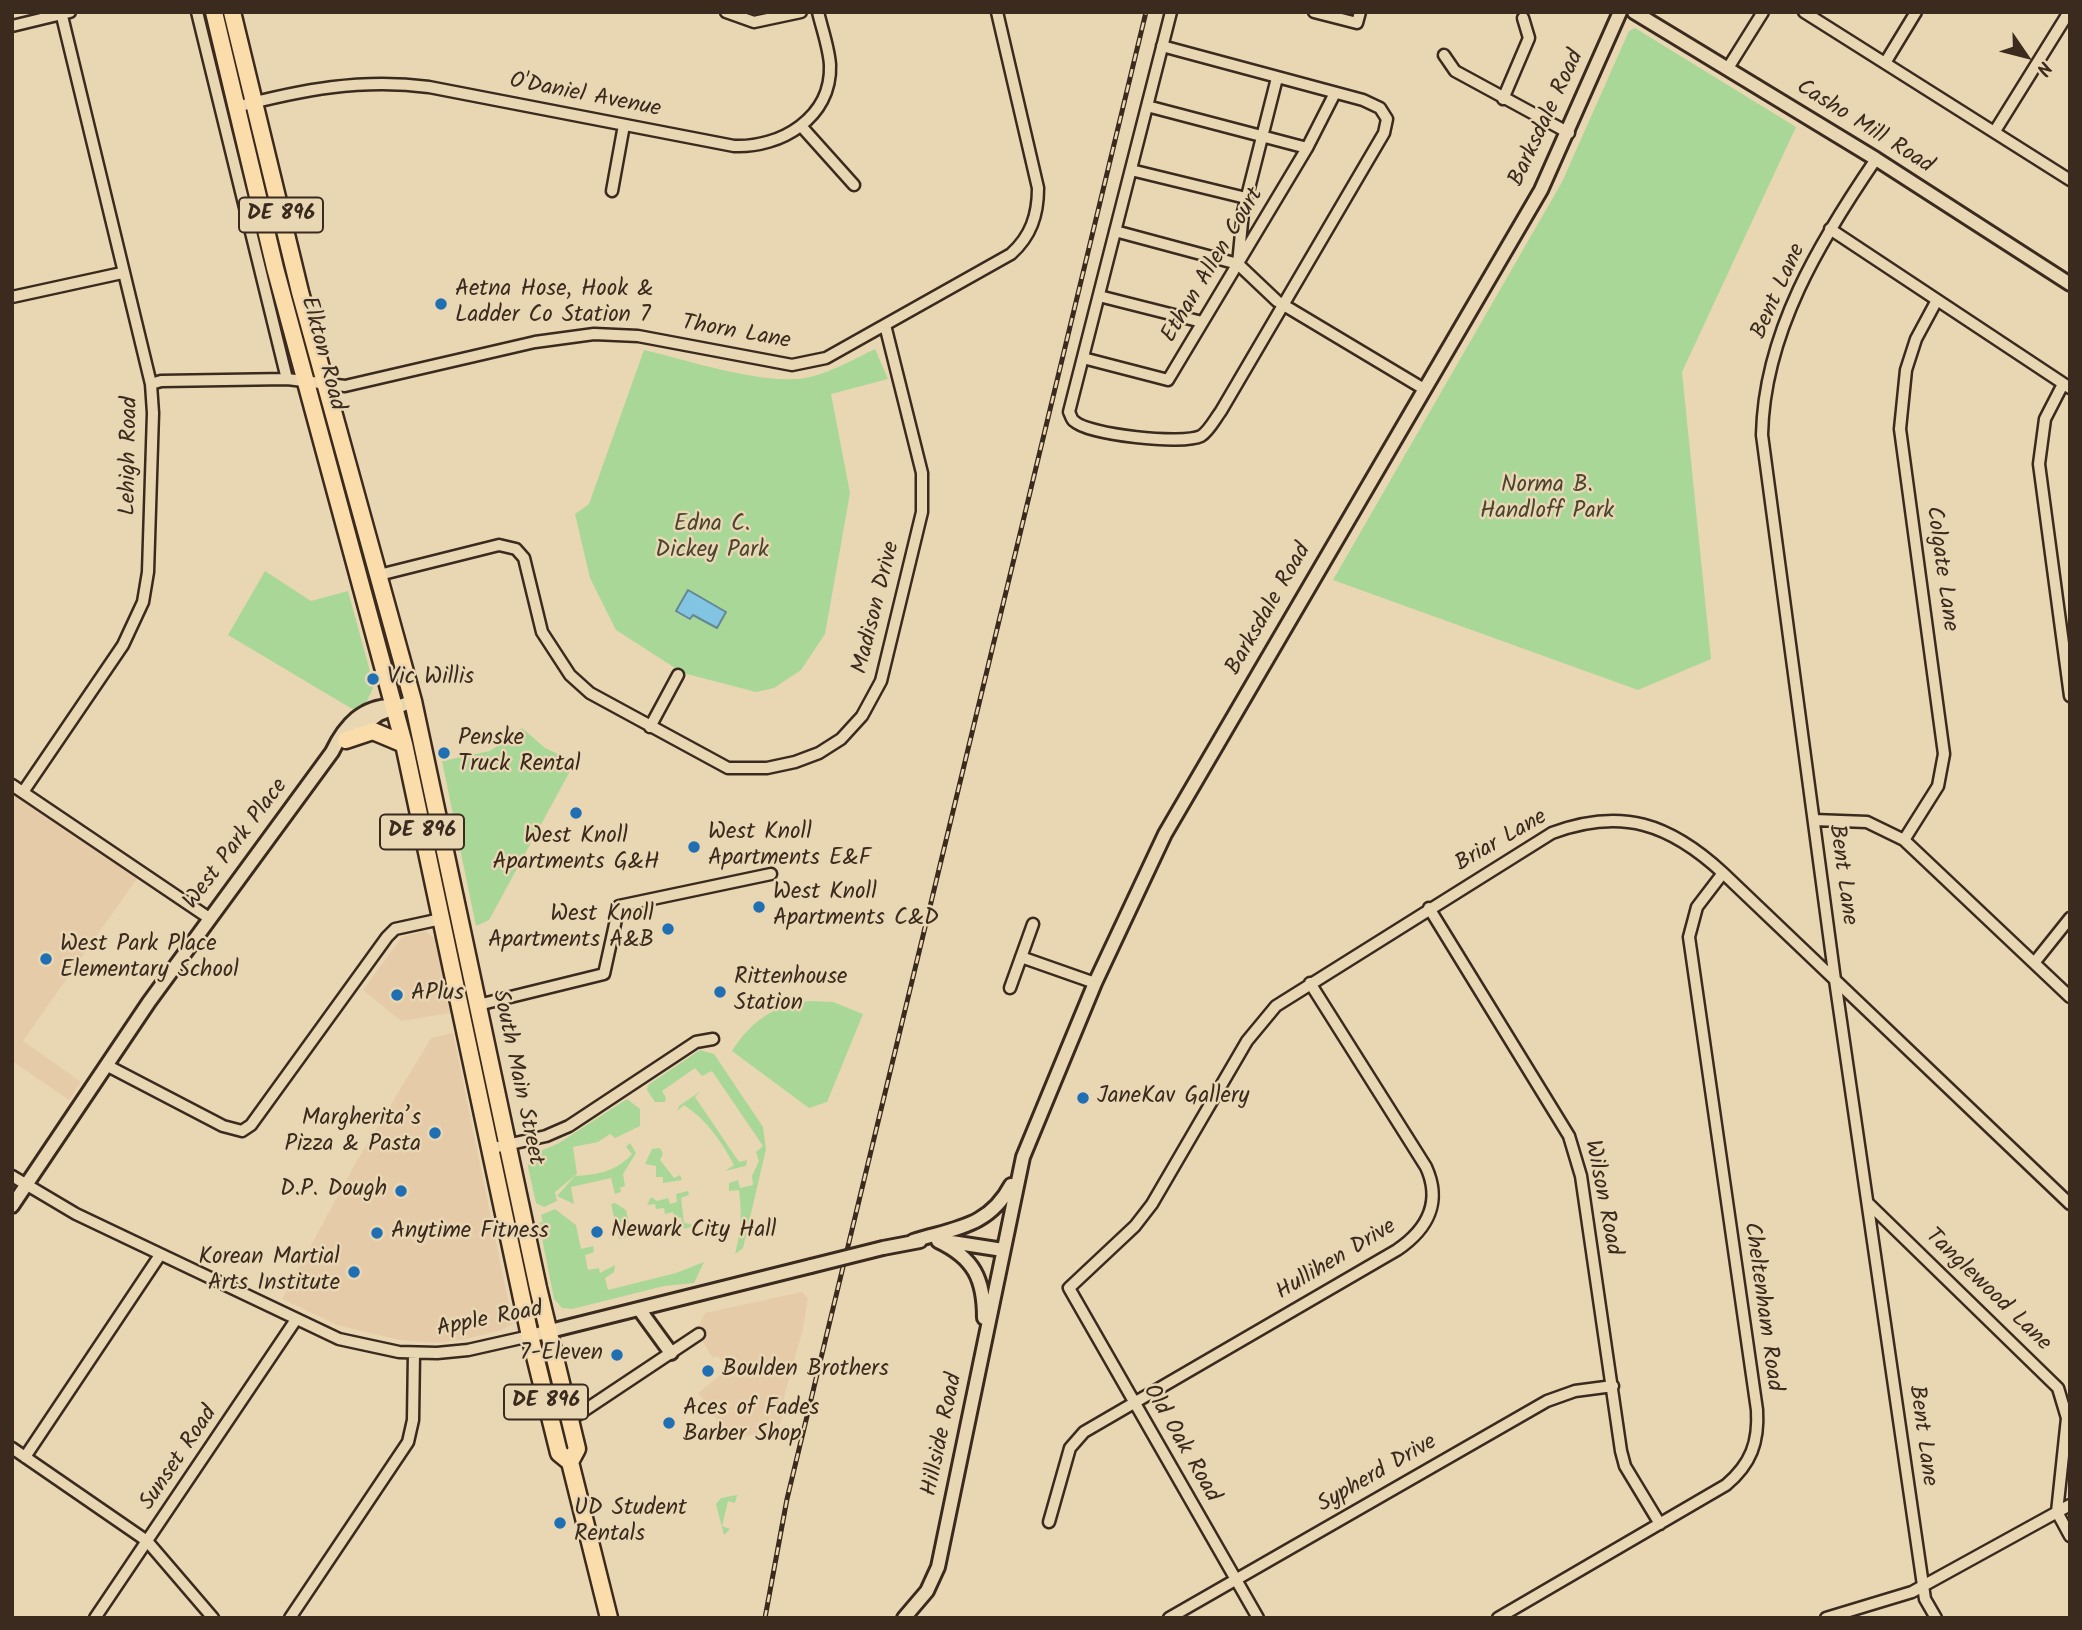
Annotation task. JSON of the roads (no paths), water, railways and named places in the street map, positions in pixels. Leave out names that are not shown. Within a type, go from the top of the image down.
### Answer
[{"type":"main road","name":"Elkton Road","points":[[214,12],[304,381],[394,706]]},
{"type":"main road","name":"Elkton Road","points":[[232,12],[325,383],[413,701]]},
{"type":"main road","name":"South Main Street","points":[[413,701],[507,1145],[577,1449],[570,1462]]},
{"type":"main road","name":"South Main Street","points":[[394,706],[530,1336],[559,1453],[570,1462],[609,1618]]},
{"type":"main road","points":[[346,740],[373,731],[404,744]]},
{"type":"main road","points":[[456,989],[478,1005]]},
{"type":"main road","points":[[461,1015],[483,1028]]},
{"type":"street","name":"Elkton Road","points":[[197,12],[287,379]]},
{"type":"street","points":[[726,12],[754,22],[801,12]]},
{"type":"street","name":"O'Daniel Avenue","points":[[236,107],[328,85],[395,83],[750,147],[779,140],[802,127],[822,100],[830,66],[818,12]]},
{"type":"street","name":"Thorn Lane","points":[[151,384],[161,381],[287,379],[345,386],[535,342],[594,334],[638,336],[792,365],[825,358],[1011,254],[1020,245],[1035,218],[1038,188],[997,12]]},
{"type":"street","points":[[1163,46],[1373,103],[1384,112],[1387,125],[1284,306],[1205,434],[1191,440],[1163,441],[1088,428],[1074,421],[1069,412],[1171,12]]},
{"type":"street","points":[[1314,12],[1357,23],[1360,12]]},
{"type":"street","name":"Barksdale Road","points":[[1003,1250],[1023,1157],[1138,886],[1187,794],[1536,199],[1569,133],[1620,12]]},
{"type":"street","name":"Casho Mill Road","points":[[1634,12],[1876,159],[2070,284]]},
{"type":"street","points":[[1728,68],[1763,12]]},
{"type":"street","points":[[1804,12],[2070,180]]},
{"type":"street","points":[[1885,62],[1916,12]]},
{"type":"street","points":[[1995,131],[2069,12]]},
{"type":"street","points":[[12,26],[64,13]]},
{"type":"street","name":"Lehigh Road","points":[[23,792],[123,645],[143,602],[148,572],[153,437],[151,384],[122,273],[64,13]]},
{"type":"street","points":[[1503,99],[1529,38],[1523,18]]},
{"type":"street","points":[[1444,55],[1455,71],[1569,133]]},
{"type":"street","points":[[1238,264],[1246,198],[1277,78]]},
{"type":"street","name":"Ethan Allen Court","points":[[1083,358],[1168,380],[1307,148],[1335,93]]},
{"type":"street","points":[[1147,106],[1307,148]]},
{"type":"street","points":[[612,191],[624,125]]},
{"type":"street","points":[[802,127],[854,185]]},
{"type":"street","name":"Bent Lane","points":[[1876,159],[1830,229],[1774,349],[1762,415],[1765,474],[1835,980],[1925,1599],[1936,1618]]},
{"type":"street","points":[[1131,170],[1246,198]]},
{"type":"street","points":[[1830,229],[2067,386],[2045,419],[2039,464],[2070,696]]},
{"type":"street","points":[[1115,231],[1238,264],[1263,290],[1284,306],[1424,389]]},
{"type":"street","points":[[12,297],[122,273]]},
{"type":"street","points":[[1099,296],[1202,322]]},
{"type":"street","name":"Colgate Lane","points":[[1905,841],[1938,786],[1944,754],[1900,429],[1906,370],[1916,339],[1937,300]]},
{"type":"street","name":"Madison Drive","points":[[379,575],[499,545],[510,546],[524,558],[542,632],[570,675],[590,693],[728,768],[767,768],[795,762],[819,752],[852,727],[872,700],[881,681],[924,493],[914,437],[885,325]]},
{"type":"street","points":[[650,727],[678,675]]},
{"type":"street","name":"West Park Place","points":[[332,752],[362,725],[394,706],[413,701]]},
{"type":"street","name":"West Park Place","points":[[12,1206],[106,1065],[209,918],[332,752],[340,736],[355,719],[376,705],[394,706]]},
{"type":"street","points":[[12,785],[209,918]]},
{"type":"street","points":[[1814,820],[1867,822],[1905,841],[2070,997]]},
{"type":"street","name":"Briar Lane","points":[[1069,1289],[1135,1226],[1152,1205],[1256,1028],[1276,1006],[1531,844],[1552,833],[1584,822],[1621,821],[1660,829],[1685,841],[1723,873],[2070,1204]]},
{"type":"street","name":"Cheltenham Road","points":[[1498,1618],[1737,1476],[1753,1452],[1757,1439],[1757,1410],[1689,937],[1697,907],[1723,873]]},
{"type":"street","points":[[478,1005],[604,974],[618,906],[771,874]]},
{"type":"street","name":"Wilson Road","points":[[1429,908],[1570,1136],[1581,1176],[1625,1466],[1660,1524]]},
{"type":"street","points":[[2034,963],[2070,918]]},
{"type":"street","points":[[106,1065],[223,1126],[242,1130],[251,1125],[387,937],[395,929],[441,919]]},
{"type":"street","points":[[1010,988],[1033,924]]},
{"type":"street","points":[[1021,957],[1095,983]]},
{"type":"street","name":"Hullihen Drive","points":[[1049,1522],[1076,1440],[1133,1401],[1397,1250],[1420,1232],[1432,1210],[1433,1186],[1426,1167],[1310,983]]},
{"type":"street","points":[[489,1149],[569,1126],[696,1042],[713,1039]]},
{"type":"street","points":[[913,1241],[982,1220],[1003,1200],[1023,1157]]},
{"type":"street","name":"Apple Road","points":[[12,1176],[76,1213],[295,1321],[351,1342],[414,1353],[468,1350],[913,1241],[939,1241],[1003,1250]]},
{"type":"street","name":"Tanglewood Lane","points":[[1868,1203],[2058,1388],[2067,1418],[2057,1512]]},
{"type":"street","points":[[939,1241],[961,1254],[977,1272],[983,1296],[984,1343]]},
{"type":"street","name":"Hillside Road","points":[[904,1618],[927,1591],[937,1567],[1003,1250]]},
{"type":"street","points":[[25,1457],[160,1255]]},
{"type":"street","name":"Old Oak Road","points":[[1069,1289],[1258,1618]]},
{"type":"street","points":[[639,1309],[671,1353]]},
{"type":"street","name":"Sunset Road","points":[[94,1618],[295,1321]]},
{"type":"street","points":[[570,1420],[699,1334]]},
{"type":"street","points":[[290,1618],[408,1441],[413,1420],[414,1353]]},
{"type":"street","name":"Sypherd Drive","points":[[1170,1618],[1547,1401],[1575,1391],[1613,1385]]},
{"type":"street","points":[[12,1448],[147,1541],[213,1618]]},
{"type":"street","points":[[1826,1618],[1923,1586],[2070,1505]]},
{"type":"street","points":[[2057,1512],[2070,1536]]},
{"type":"water","points":[[688,590],[726,612],[717,628],[693,615],[690,619],[676,611]]},
{"type":"railway","points":[[765,1618],[787,1499],[1146,12]]},
{"type":"place","name":"Aetna Hose, Hook & Ladder Co Station 7","points":[[441,304]]},
{"type":"place","name":"Vic Willis","points":[[373,679]]},
{"type":"place","name":"Penske Truck Rental","points":[[444,753]]},
{"type":"place","name":"West Knoll Apartments G&H","points":[[576,813]]},
{"type":"place","name":"West Knoll Apartments E&F","points":[[694,847]]},
{"type":"place","name":"West Knoll Apartments C&D","points":[[759,907]]},
{"type":"place","name":"West Knoll Apartments A&B","points":[[668,929]]},
{"type":"place","name":"West Park Place Elementary School","points":[[46,959]]},
{"type":"place","name":"Rittenhouse Station","points":[[720,992]]},
{"type":"place","name":"APlus","points":[[397,995]]},
{"type":"place","name":"JaneKav Gallery","points":[[1083,1098]]},
{"type":"place","name":"Margherita’s Pizza & Pasta","points":[[435,1133]]},
{"type":"place","name":"D.P. Dough","points":[[401,1191]]},
{"type":"place","name":"Newark City Hall","points":[[597,1232]]},
{"type":"place","name":"Anytime Fitness","points":[[377,1233]]},
{"type":"place","name":"Korean Martial Arts Institute","points":[[354,1272]]},
{"type":"place","name":"7-Eleven","points":[[617,1355]]},
{"type":"place","name":"Boulden Brothers","points":[[708,1371]]},
{"type":"place","name":"Aces of Fades Barber Shop","points":[[669,1423]]},
{"type":"place","name":"UD Student Rentals","points":[[560,1523]]},
{"type":"park label","name":"Norma B. Handloff Park","points":[[1547,500]]},
{"type":"park label","name":"Edna C. Dickey Park","points":[[712,539]]}]
